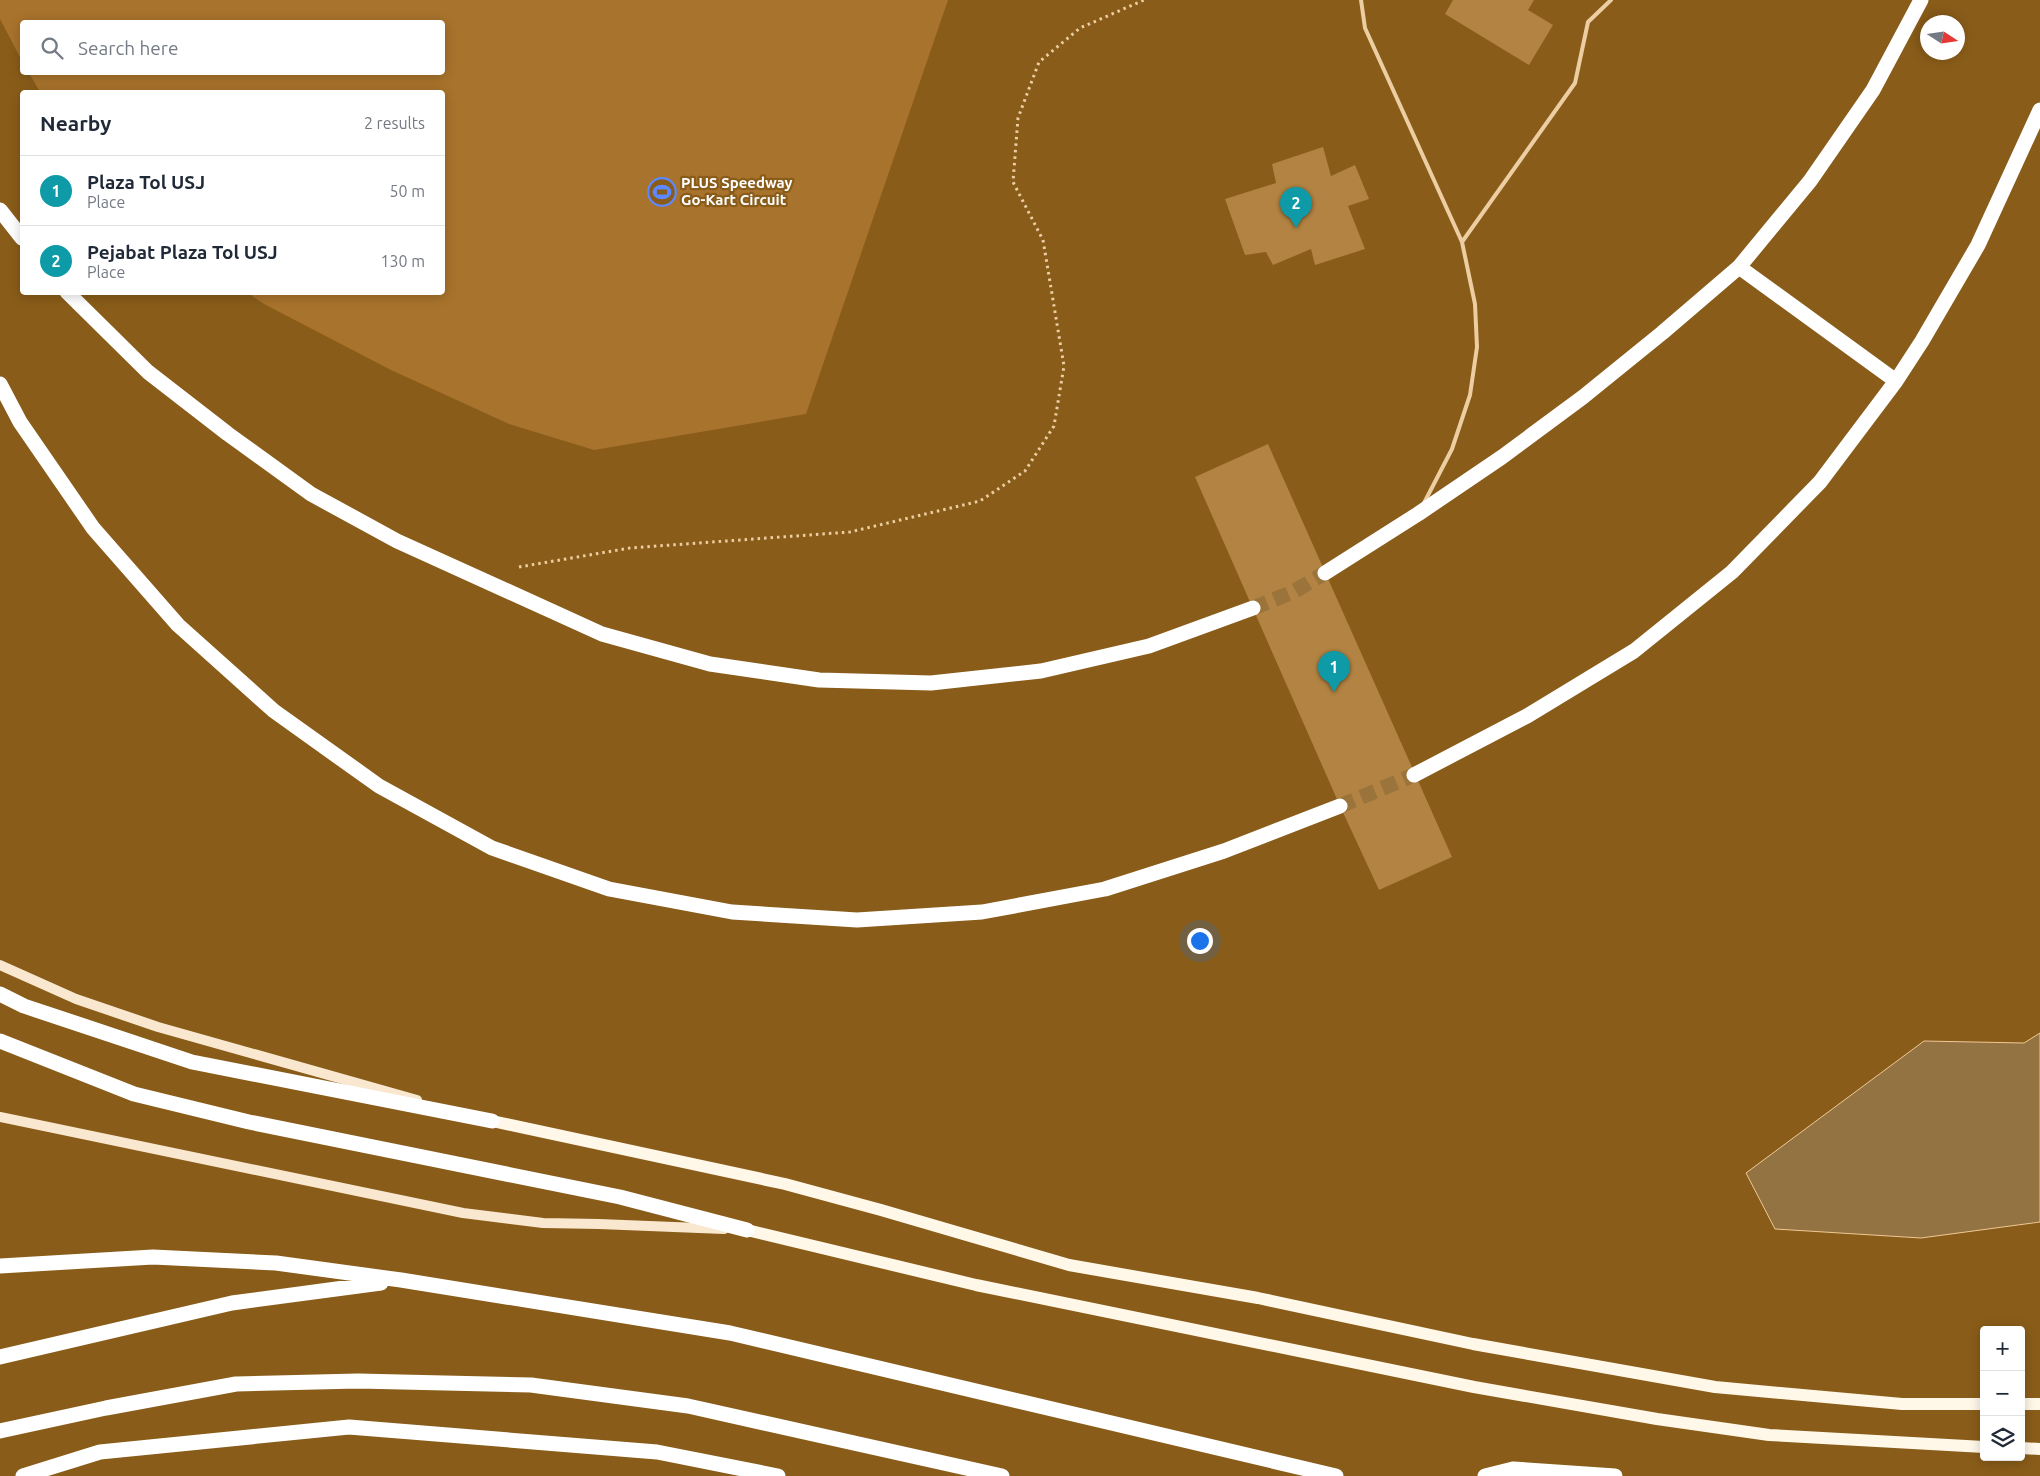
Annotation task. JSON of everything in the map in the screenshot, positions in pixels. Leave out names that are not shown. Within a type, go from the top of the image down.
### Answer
[{"type":"highway","points":[[1325,573],[1418,514],[1502,457],[1583,397],[1739,267],[1810,182],[1873,90],[1921,0]]},
{"type":"highway","points":[[1414,775],[1527,716],[1634,650],[1732,572],[1820,482],[1896,381],[1922,341],[1978,245],[2040,110]]},
{"type":"highway","points":[[0,210],[20,235]]},
{"type":"highway","points":[[1739,267],[1896,381]]},
{"type":"highway","points":[[69,295],[74,302],[148,372],[228,434],[311,494],[397,541],[602,634],[710,664],[819,680],[931,683],[1041,671],[1149,646],[1254,608]]},
{"type":"highway","points":[[0,384],[20,422],[93,528],[178,625],[274,711],[379,786],[492,848],[609,889],[732,912],[857,920],[982,912],[1105,889],[1224,851],[1340,806]]},
{"type":"highway","points":[[0,994],[24,1006],[192,1062],[492,1121]]},
{"type":"highway","points":[[0,1041],[134,1094],[259,1124],[620,1197],[747,1230]]},
{"type":"highway","points":[[0,1266],[153,1257],[276,1263],[401,1280],[730,1333],[1336,1476]]},
{"type":"highway","points":[[0,1357],[232,1303],[401,1280]]},
{"type":"highway","points":[[0,1431],[106,1408],[236,1384],[358,1381],[531,1385],[688,1406],[1002,1476]]},
{"type":"highway","points":[[23,1476],[100,1452],[349,1427],[657,1452],[778,1476]]},
{"type":"highway","points":[[1485,1476],[1513,1469],[1615,1476]]},
{"type":"main road","points":[[492,1121],[785,1184],[1069,1265],[1258,1298],[1473,1344],[1715,1387],[1902,1404],[1980,1404]]},
{"type":"main road","points":[[747,1230],[976,1285],[1474,1387],[1657,1420],[1769,1435],[1980,1446]]},
{"type":"main road","points":[[2025,1404],[2040,1404]]},
{"type":"main road","points":[[2025,1448],[2040,1449]]},
{"type":"street","points":[[0,965],[76,999],[158,1026],[492,1121]]},
{"type":"street","points":[[0,1117],[463,1213],[543,1223],[747,1230]]},
{"type":"lane","points":[[1361,0],[1364,28],[1462,242],[1475,312],[1477,347],[1470,395],[1452,449],[1418,514]]},
{"type":"lane","points":[[1462,242],[1576,83],[1588,22],[1611,0]]},
{"type":"path","points":[[474,575],[630,548],[850,532],[980,501],[1025,471],[1054,426],[1064,366],[1043,240],[1013,182],[1018,118],[1039,62],[1080,28],[1144,0]]},
{"type":"shaded area","name":"PLUS Speedway Go-Kart Circuit","points":[[0,0],[948,0],[806,414],[594,450],[509,424],[391,370],[264,304],[251,295],[445,295],[445,90],[39,90],[30,75],[445,75],[445,20],[20,20],[20,57],[0,19]]},
{"type":"shaded area","points":[[2040,1033],[2040,1222],[1921,1238],[1775,1229],[1746,1173],[1924,1041],[2024,1043]]},
{"type":"building","points":[[1453,0],[1534,0],[1528,10],[1553,25],[1529,65],[1445,14]]},
{"type":"building","points":[[1323,147],[1331,176],[1355,165],[1369,199],[1348,206],[1365,249],[1315,265],[1311,249],[1273,265],[1266,252],[1245,255],[1225,199],[1276,183],[1272,164]]},
{"type":"building","points":[[1268,444],[1452,857],[1379,890],[1195,477]]},
{"type":"tunnel","points":[[1253,608],[1293,592],[1325,573]]},
{"type":"tunnel","points":[[1340,806],[1414,775]]},
{"type":"place","name":"PLUS Speedway Go-Kart Circuit","points":[[662,192]]},
{"type":"place","name":"Pejabat Plaza Tol USJ","points":[[1296,228]]},
{"type":"place","name":"Plaza Tol USJ","points":[[1334,692]]}]
